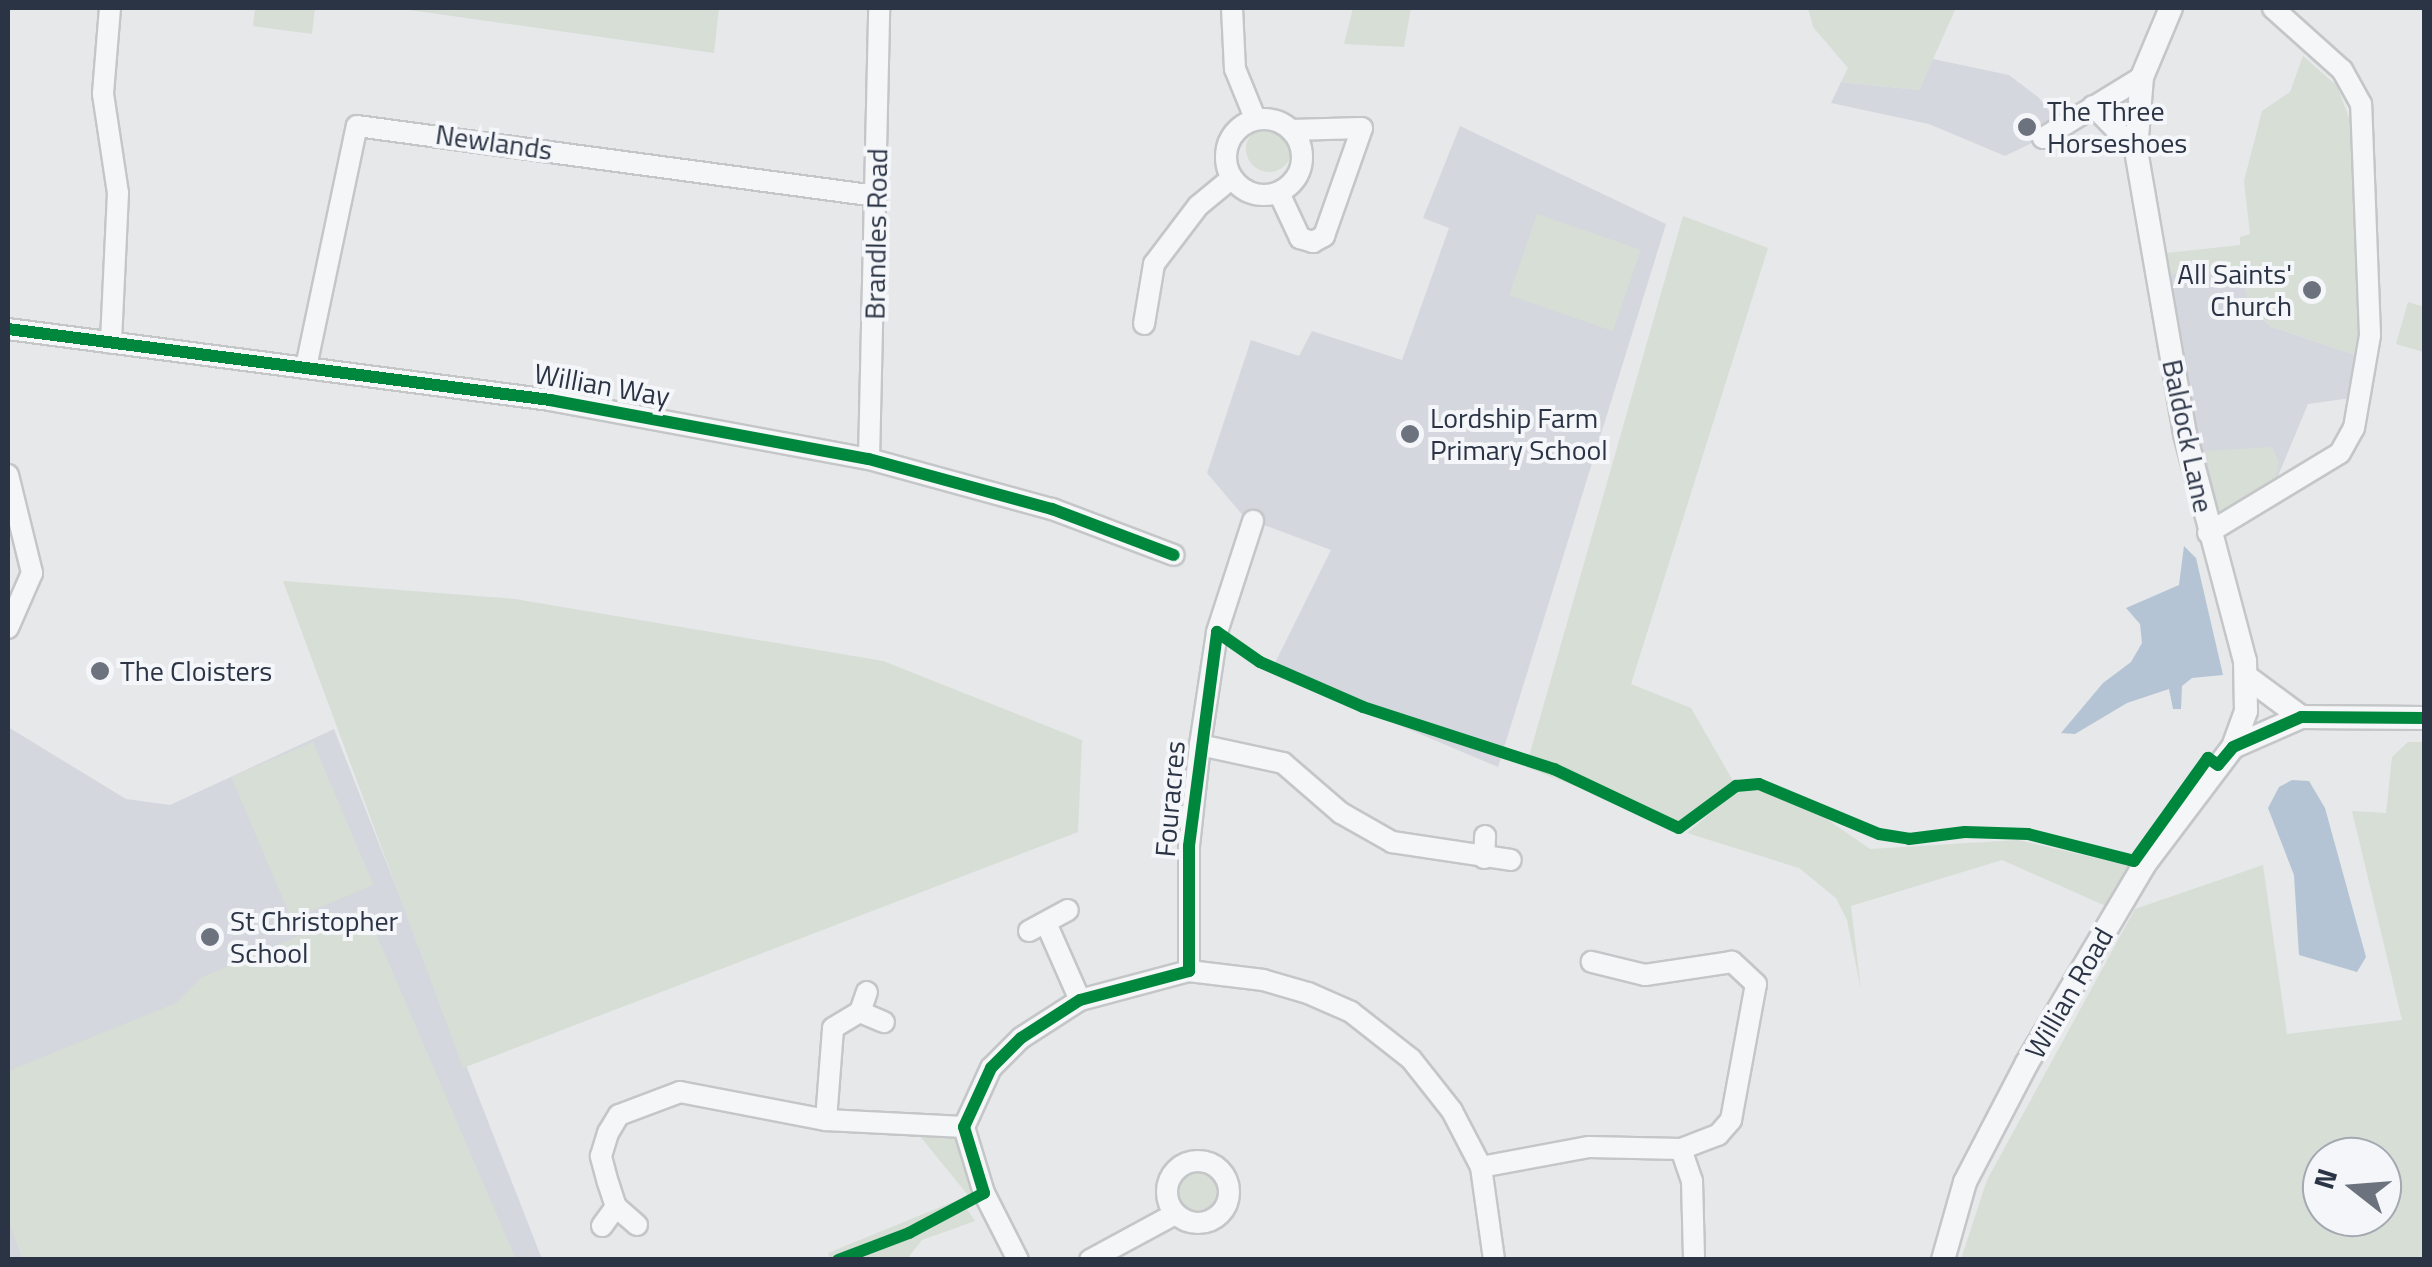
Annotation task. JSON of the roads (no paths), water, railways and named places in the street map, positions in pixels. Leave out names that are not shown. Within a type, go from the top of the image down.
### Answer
[{"type":"street","points":[[110,8],[103,94],[118,194],[111,343]]},
{"type":"street","name":"Brandles Road","points":[[869,459],[878,8]]},
{"type":"street","points":[[1232,8],[1236,70],[1255,118],[1291,130],[1362,128],[1324,236],[1312,242],[1300,238],[1279,193]]},
{"type":"street","name":"Baldock Lane","points":[[2172,8],[2142,77],[2136,150],[2178,402],[2247,677],[2246,711],[2234,746]]},
{"type":"street","points":[[2208,533],[2340,453],[2354,428],[2368,353],[2372,250],[2361,104],[2342,70],[2273,8]]},
{"type":"street","points":[[2043,138],[2142,77]]},
{"type":"street","points":[[2093,106],[2136,150]]},
{"type":"street","points":[[1232,178],[1230,140],[1255,118]]},
{"type":"street","name":"Newlands","points":[[306,368],[356,126],[876,196]]},
{"type":"street","points":[[1232,178],[1252,193],[1279,193],[1300,171],[1299,140],[1291,130]]},
{"type":"street","points":[[1144,324],[1154,264],[1198,206],[1232,178]]},
{"type":"street","name":"Willian Way","points":[[8,329],[550,400],[869,459],[1052,509],[1174,555]]},
{"type":"street","points":[[8,476],[32,573],[8,628]]},
{"type":"street","name":"Fouracres","points":[[1189,971],[1188,846],[1200,746],[1217,632],[1252,521]]},
{"type":"street","points":[[2247,677],[2301,717]]},
{"type":"street","points":[[2234,746],[2301,717],[2424,718]]},
{"type":"street","name":"Fouracres","points":[[1200,746],[1283,763],[1340,812],[1392,842],[1511,860]]},
{"type":"street","name":"Willian Road","points":[[1943,1260],[1966,1182],[2027,1063],[2144,865],[2234,746]]},
{"type":"street","points":[[1484,858],[1486,836]]},
{"type":"street","points":[[1068,910],[1038,927],[1080,1000]]},
{"type":"street","points":[[1480,1168],[1589,1146],[1681,1149],[1718,1135],[1731,1120],[1756,984],[1732,962],[1645,975],[1606,956]]},
{"type":"street","points":[[1018,1260],[984,1192],[964,1128],[992,1068],[1022,1038],[1080,1000],[1189,971],[1263,980],[1351,1012],[1411,1059],[1452,1110],[1480,1168],[1494,1260]]},
{"type":"street","points":[[826,1120],[834,1074],[829,1040],[839,1021],[863,1002],[884,1022]]},
{"type":"street","points":[[637,1225],[616,1207],[602,1156],[608,1133],[619,1115],[645,1102],[704,1092],[826,1120],[964,1128]]},
{"type":"street","points":[[1681,1149],[1692,1182],[1694,1260]]},
{"type":"street","points":[[602,1226],[616,1207]]},
{"type":"street","points":[[1090,1260],[1175,1214]]},
{"type":"water","points":[[2184,546],[2196,558],[2223,675],[2192,678],[2182,686],[2181,709],[2173,709],[2169,689],[2127,703],[2075,734],[2061,733],[2103,683],[2131,662],[2142,643],[2140,624],[2126,608],[2179,585]]},
{"type":"water","points":[[2292,780],[2309,781],[2325,808],[2366,957],[2357,972],[2299,955],[2294,875],[2268,808],[2279,787]]},
{"type":"place","name":"The Three Horseshoes","points":[[2027,127]]},
{"type":"place","name":"All Saints' Church","points":[[2312,290]]},
{"type":"place","name":"Lordship Farm Primary School","points":[[1410,434]]},
{"type":"place","name":"The Cloisters","points":[[100,671]]},
{"type":"place","name":"St Christopher School","points":[[210,937]]}]
